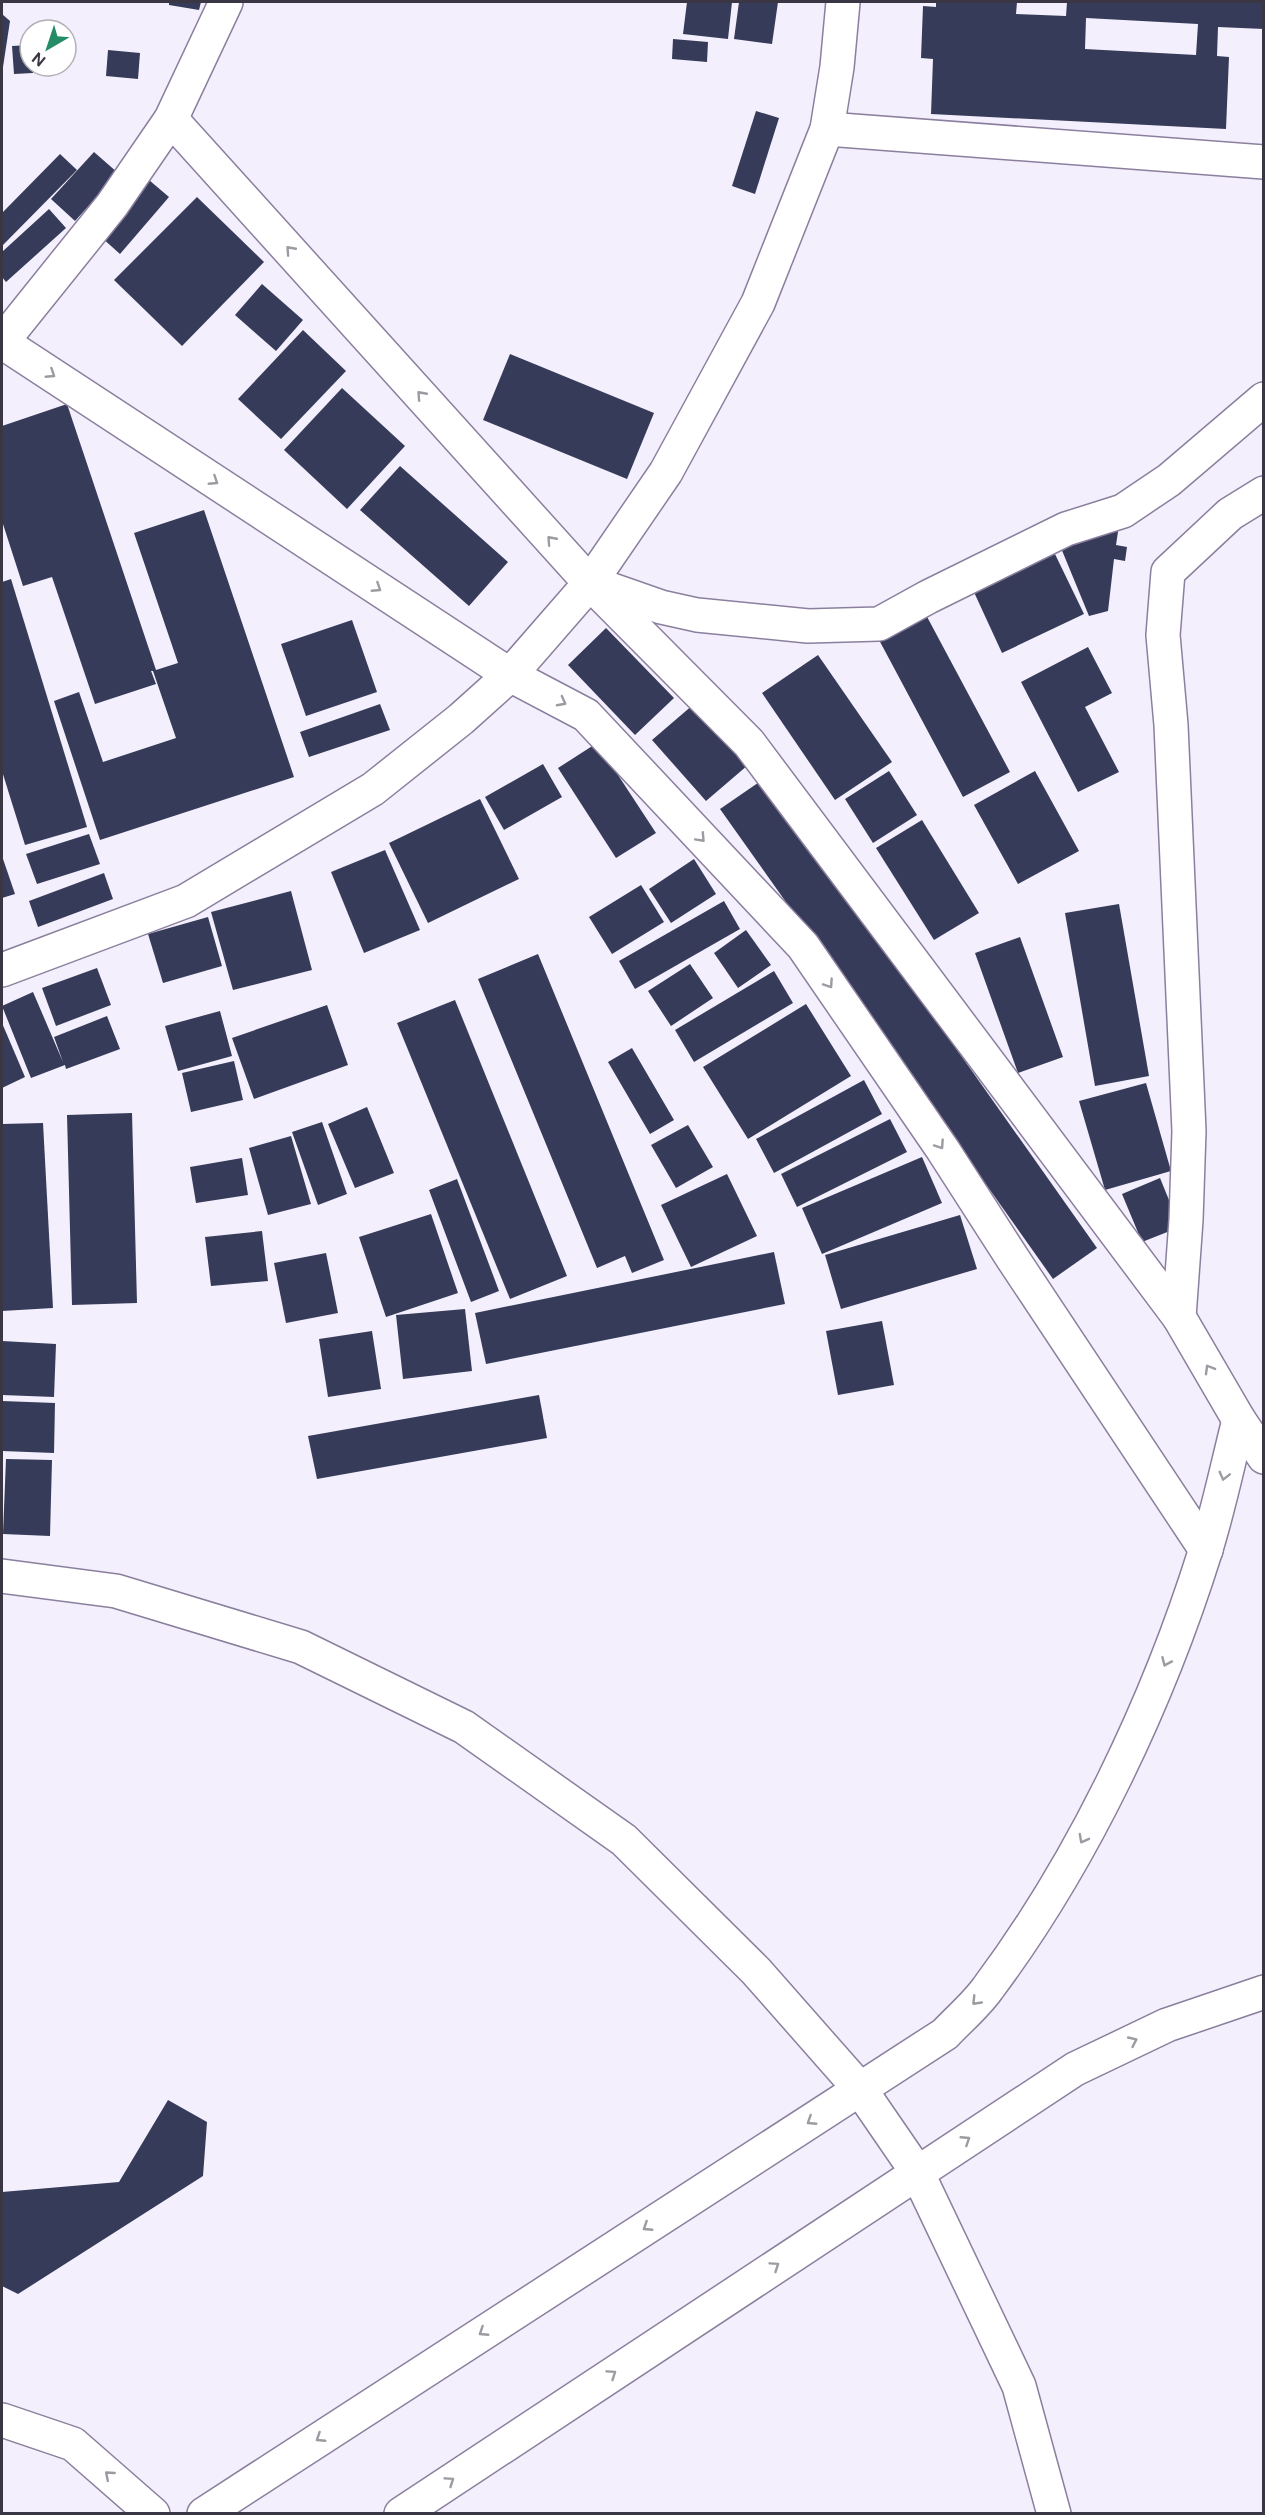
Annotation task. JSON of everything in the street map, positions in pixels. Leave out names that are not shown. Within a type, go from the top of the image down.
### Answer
[{"type":"street","points":[[226,2],[171,118],[112,205],[2,342],[510,675],[586,715],[803,946],[943,1150],[1013,1260],[1206,1550]]},
{"type":"street","points":[[2,970],[186,901],[373,789],[461,719],[510,675],[590,583],[666,472],[758,303],[827,129],[837,67],[843,2]]},
{"type":"street","points":[[171,118],[590,583],[749,743],[1179,1317],[1263,1457]]},
{"type":"street","points":[[827,129],[1263,162]]},
{"type":"street","points":[[590,583],[662,607],[697,615],[808,626],[879,624],[928,597],[1066,529],[1124,511],[1169,480],[1263,399]]},
{"type":"street","points":[[1179,1317],[1189,1131],[1171,725],[1163,635],[1168,572],[1230,514],[1263,493]]},
{"type":"street","points":[[204,2514],[945,2034],[987,1990],[1082,1843],[1130,1744],[1172,1648],[1206,1550],[1239,1420]]},
{"type":"street","points":[[2,1576],[116,1591],[301,1647],[464,1727],[624,1839],[756,1971],[860,2089],[917,2172],[1019,2386],[1054,2514]]},
{"type":"street","points":[[401,2514],[1075,2068],[1167,2025],[1263,1992]]},
{"type":"street","points":[[2,2420],[73,2444],[153,2514]]},
{"type":"building","points":[[169,2],[201,2],[199,10],[169,5]]},
{"type":"building","points":[[687,2],[732,2],[728,39],[683,34]]},
{"type":"building","points":[[739,2],[778,2],[772,44],[734,39]]},
{"type":"building","points":[[936,2],[1017,2],[1016,14],[1066,16],[1067,2],[1264,2],[1264,29],[1218,27],[1217,56],[1229,57],[1226,129],[931,114],[933,59],[921,58],[923,6],[936,7]],"holes":[[[1086,18],[1198,24],[1196,55],[1085,49]]]},
{"type":"building","points":[[2,14],[10,21],[3,67],[2,66]]},
{"type":"building","points":[[673,39],[708,42],[707,62],[672,59]]},
{"type":"building","points":[[12,46],[18,46],[18,74],[14,74]]},
{"type":"building","points":[[108,50],[140,53],[138,79],[106,76]]},
{"type":"building","points":[[756,111],[779,118],[755,194],[732,186]]},
{"type":"building","points":[[94,152],[118,173],[75,221],[51,199]]},
{"type":"building","points":[[60,154],[77,170],[2,246],[2,213]]},
{"type":"building","points":[[149,180],[169,197],[120,254],[101,237]]},
{"type":"building","points":[[197,197],[264,262],[182,346],[114,280]]},
{"type":"building","points":[[49,209],[66,228],[6,282],[2,277],[2,252]]},
{"type":"building","points":[[262,284],[303,320],[276,351],[235,315]]},
{"type":"building","points":[[303,330],[346,371],[281,439],[238,399]]},
{"type":"building","points":[[510,354],[654,413],[627,479],[483,420]]},
{"type":"building","points":[[342,388],[405,446],[347,509],[284,450]]},
{"type":"building","points":[[67,404],[156,670],[178,663],[134,533],[204,510],[294,777],[100,840],[54,701],[79,692],[103,762],[176,738],[153,671],[151,671],[156,684],[95,704],[52,577],[23,586],[2,521],[2,426]]},
{"type":"building","points":[[400,466],[508,562],[469,606],[360,510]]},
{"type":"building","points":[[1119,525],[1116,545],[1127,547],[1125,561],[1114,559],[1108,611],[1089,616],[1061,548]]},
{"type":"building","points":[[1054,552],[1084,614],[1002,653],[973,590]]},
{"type":"building","points":[[11,579],[87,827],[25,845],[2,771],[2,582]]},
{"type":"building","points":[[925,613],[1010,772],[963,797],[878,638]]},
{"type":"building","points":[[352,620],[377,692],[306,716],[281,644]]},
{"type":"building","points":[[606,628],[674,698],[635,735],[568,665]]},
{"type":"building","points":[[1088,647],[1112,693],[1085,707],[1119,772],[1078,792],[1021,682]]},
{"type":"building","points":[[818,655],[892,762],[835,800],[762,693]]},
{"type":"building","points":[[380,704],[390,730],[309,757],[300,732]]},
{"type":"building","points":[[694,704],[748,765],[706,801],[652,740]]},
{"type":"building","points":[[597,743],[656,833],[616,858],[558,768]]},
{"type":"building","points":[[543,764],[562,797],[504,830],[485,797]]},
{"type":"building","points":[[889,771],[917,815],[873,843],[845,799]]},
{"type":"building","points":[[1035,771],[1079,851],[1018,884],[974,805]]},
{"type":"building","points":[[765,778],[1097,1248],[1053,1279],[720,809]]},
{"type":"building","points":[[480,799],[519,879],[428,923],[389,843]]},
{"type":"building","points":[[922,820],[979,913],[934,940],[876,848]]},
{"type":"building","points":[[89,834],[100,864],[37,884],[26,854]]},
{"type":"building","points":[[385,850],[420,930],[364,953],[331,872]]},
{"type":"building","points":[[2,856],[15,894],[2,898]]},
{"type":"building","points":[[694,859],[716,894],[671,923],[649,889]]},
{"type":"building","points":[[104,873],[113,899],[38,927],[29,901]]},
{"type":"building","points":[[641,885],[664,922],[612,954],[589,917]]},
{"type":"building","points":[[291,891],[312,970],[233,990],[211,912]]},
{"type":"building","points":[[724,901],[740,929],[635,989],[619,961]]},
{"type":"building","points":[[1119,904],[1149,1076],[1095,1086],[1065,913]]},
{"type":"building","points":[[208,917],[222,966],[163,983],[148,934]]},
{"type":"building","points":[[746,930],[771,965],[738,988],[714,953]]},
{"type":"building","points":[[1020,937],[1063,1057],[1018,1073],[975,953]]},
{"type":"building","points":[[538,954],[664,1260],[632,1273],[625,1256],[597,1268],[478,979]]},
{"type":"building","points":[[690,964],[713,998],[671,1026],[648,991]]},
{"type":"building","points":[[97,968],[111,1005],[56,1026],[42,988]]},
{"type":"building","points":[[774,971],[793,1003],[694,1062],[675,1030]]},
{"type":"building","points":[[33,992],[63,1062],[54,1037],[107,1016],[120,1049],[66,1069],[65,1065],[31,1078],[2,1006]]},
{"type":"building","points":[[455,1000],[567,1276],[510,1299],[397,1023]]},
{"type":"building","points":[[806,1004],[851,1076],[748,1139],[703,1067]]},
{"type":"building","points":[[327,1005],[348,1065],[254,1099],[232,1038]]},
{"type":"building","points":[[220,1011],[232,1056],[178,1071],[165,1026]]},
{"type":"building","points":[[2,1023],[25,1077],[2,1088]]},
{"type":"building","points":[[632,1048],[674,1120],[650,1134],[608,1062]]},
{"type":"building","points":[[234,1061],[243,1100],[191,1112],[182,1073]]},
{"type":"building","points":[[864,1080],[882,1114],[774,1173],[756,1139]]},
{"type":"building","points":[[1146,1083],[1171,1171],[1105,1190],[1079,1101]]},
{"type":"building","points":[[367,1107],[394,1173],[355,1188],[328,1124]]},
{"type":"building","points":[[132,1113],[137,1303],[72,1305],[67,1115]]},
{"type":"building","points":[[890,1119],[907,1152],[797,1207],[781,1174]]},
{"type":"building","points":[[322,1122],[347,1194],[318,1205],[292,1132]]},
{"type":"building","points":[[43,1123],[53,1308],[2,1311],[2,1124]]},
{"type":"building","points":[[688,1125],[713,1167],[676,1188],[651,1145]]},
{"type":"building","points":[[291,1136],[311,1204],[268,1215],[249,1148]]},
{"type":"building","points":[[922,1157],[942,1203],[822,1254],[802,1208]]},
{"type":"building","points":[[242,1158],[248,1195],[196,1203],[190,1167]]},
{"type":"building","points":[[727,1174],[757,1236],[691,1267],[661,1205]]},
{"type":"building","points":[[1160,1178],[1180,1227],[1142,1242],[1122,1194]]},
{"type":"building","points":[[457,1179],[499,1291],[471,1302],[429,1190]]},
{"type":"building","points":[[431,1214],[458,1293],[386,1317],[359,1237]]},
{"type":"building","points":[[960,1215],[977,1269],[841,1309],[825,1255]]},
{"type":"building","points":[[262,1231],[268,1281],[211,1286],[205,1237]]},
{"type":"building","points":[[774,1252],[785,1304],[486,1364],[475,1313]]},
{"type":"building","points":[[326,1253],[338,1313],[286,1323],[274,1263]]},
{"type":"building","points":[[465,1309],[472,1371],[403,1379],[396,1315]]},
{"type":"building","points":[[882,1321],[894,1385],[838,1395],[826,1331]]},
{"type":"building","points":[[372,1331],[381,1389],[328,1397],[319,1339]]},
{"type":"building","points":[[2,1341],[56,1344],[54,1397],[2,1395]]},
{"type":"building","points":[[539,1395],[547,1438],[317,1479],[308,1436]]},
{"type":"building","points":[[2,1401],[55,1403],[54,1453],[2,1451]]},
{"type":"building","points":[[6,1459],[52,1460],[50,1536],[3,1534]]},
{"type":"building","points":[[168,2100],[207,2122],[203,2176],[18,2294],[2,2286],[2,2192],[119,2182]]}]
